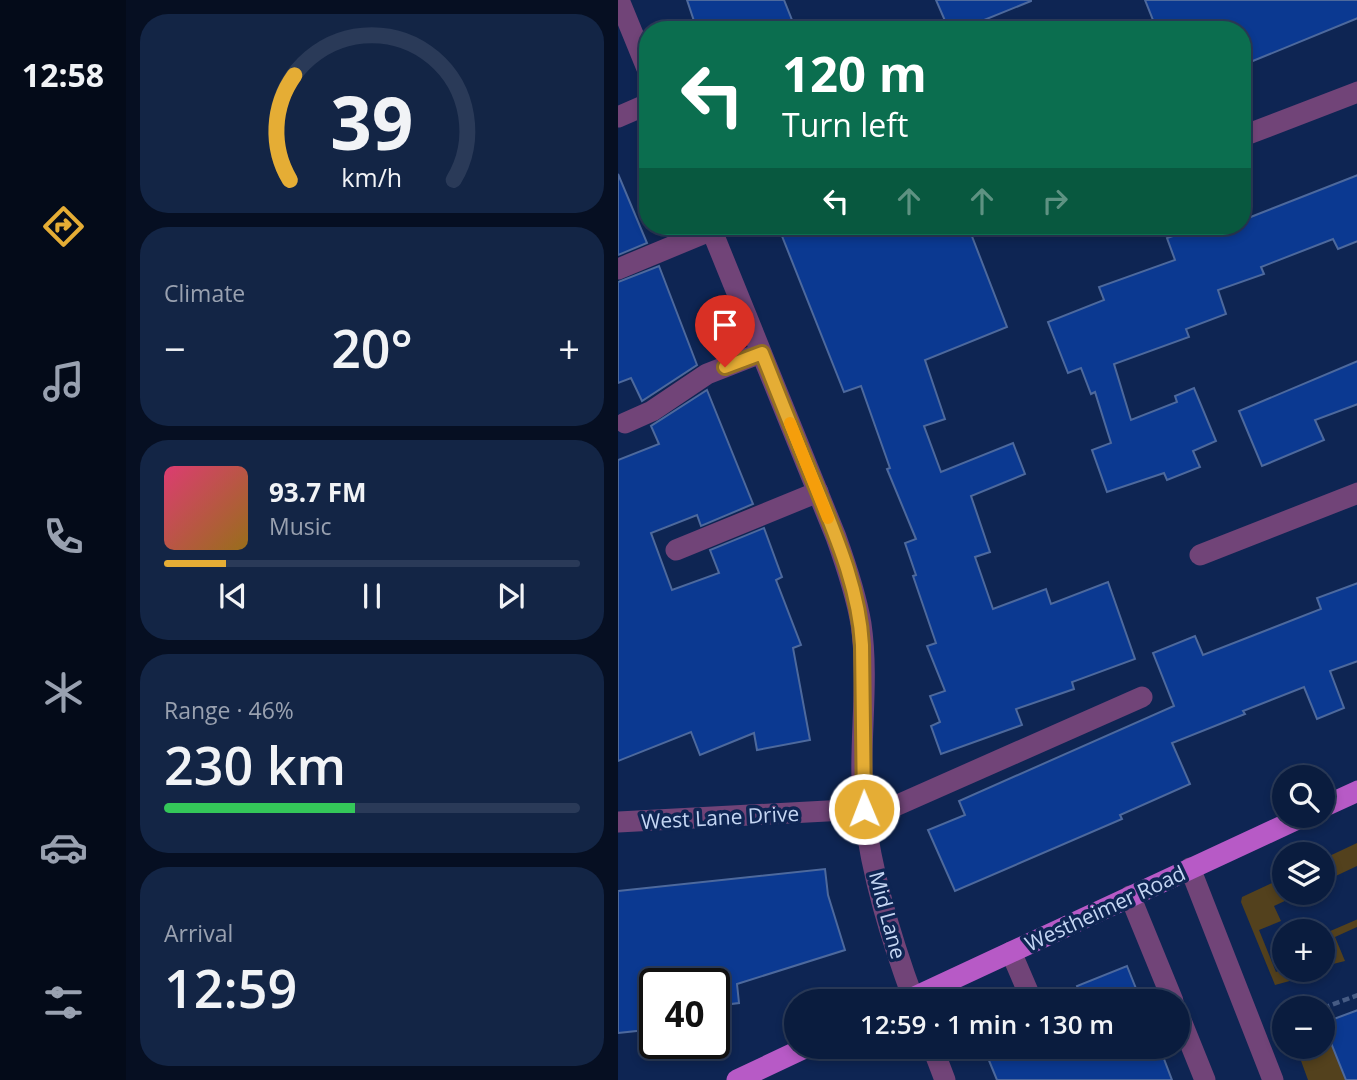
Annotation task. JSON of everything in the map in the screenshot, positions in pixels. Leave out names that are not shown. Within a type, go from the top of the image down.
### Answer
[{"type":"main road","points":[[1335,801],[1357,791]]},
{"type":"main road","name":"Westheimer Road","points":[[934,989],[1278,828]]},
{"type":"main road","points":[[738,1080],[784,1058]]},
{"type":"street","points":[[619,0],[639,49]]},
{"type":"street","points":[[1251,133],[1357,92]]},
{"type":"street","points":[[618,117],[639,108]]},
{"type":"street","points":[[618,269],[695,235]]},
{"type":"street","name":"Mid Lane","points":[[714,235],[852,583],[861,624],[865,814],[882,909],[907,989]]},
{"type":"street","points":[[625,422],[652,411],[707,374],[762,353]]},
{"type":"street","points":[[676,551],[818,492]]},
{"type":"street","points":[[1200,555],[1357,493]]},
{"type":"street","points":[[865,814],[1142,697]]},
{"type":"street","name":"West Lane Drive","points":[[618,822],[865,814]]},
{"type":"street","points":[[1190,868],[1273,1080]]},
{"type":"street","points":[[1130,896],[1168,989]]},
{"type":"street","points":[[1011,952],[1027,989]]},
{"type":"street","points":[[1190,1043],[1205,1080]]},
{"type":"street","points":[[937,1059],[945,1080]]},
{"type":"path","points":[[1335,1003],[1357,995]]},
{"type":"shaded area","points":[[1357,843],[1357,866],[1335,876],[1335,853]]},
{"type":"shaded area","points":[[1272,883],[1272,905],[1276,905],[1274,906],[1280,919],[1272,919],[1272,925],[1259,930],[1272,962],[1272,978],[1241,902],[1242,897]]},
{"type":"shaded area","points":[[1358,919],[1357,927],[1335,937],[1335,929]]},
{"type":"shaded area","points":[[1335,937],[1345,961],[1335,964]]},
{"type":"shaded area","points":[[1335,1053],[1346,1080],[1308,1080],[1300,1059],[1335,1059]]},
{"type":"building","points":[[687,0],[784,0],[792,21],[694,21]]},
{"type":"building","points":[[936,0],[1031,0],[981,21],[945,21]]},
{"type":"building","points":[[1145,0],[1358,0],[1358,18],[1251,62],[1251,21],[1153,21]]},
{"type":"building","points":[[618,174],[639,224],[639,235],[644,235],[647,243],[618,255]]},
{"type":"building","points":[[1358,175],[1358,241],[1338,249],[1333,239],[1261,267],[1264,274],[1218,290],[1226,314],[1186,329],[1189,337],[1114,364],[1131,420],[1177,402],[1175,396],[1194,388],[1216,441],[1193,451],[1200,467],[1167,480],[1164,473],[1107,492],[1092,450],[1111,443],[1095,392],[1091,394],[1081,368],[1068,373],[1048,322],[1104,300],[1099,287],[1175,260],[1167,238],[1176,235],[1251,235],[1251,217]]},
{"type":"building","points":[[782,235],[971,235],[1007,327],[925,360],[945,419],[924,426],[941,472],[1013,443],[1025,474],[971,496],[990,552],[975,557],[993,609],[1046,589],[1051,604],[1108,582],[1135,659],[1072,682],[1074,689],[1016,709],[1022,725],[941,754],[931,726],[940,722],[930,696],[945,691],[927,646],[936,643],[913,576],[916,575],[905,543],[916,539],[887,469],[890,468],[861,386],[844,392]]},
{"type":"building","points":[[659,266],[697,365],[642,401],[631,378],[618,383],[618,282]]},
{"type":"building","points":[[1358,361],[1358,404],[1315,420],[1324,440],[1262,466],[1239,411]]},
{"type":"building","points":[[707,390],[753,504],[701,526],[697,515],[651,533],[672,590],[719,573],[710,550],[764,528],[782,577],[776,580],[801,645],[793,648],[810,740],[757,750],[754,733],[700,755],[691,732],[618,761],[618,460],[659,444],[651,426]]},
{"type":"building","points":[[1358,583],[1358,661],[1330,671],[1344,708],[1317,719],[1304,687],[1172,743],[1190,784],[1120,815],[1122,819],[955,891],[928,830],[965,815],[959,801],[1174,706],[1153,653],[1195,636],[1203,655],[1321,609],[1317,598]]},
{"type":"building","points":[[825,869],[828,895],[845,950],[737,984],[739,1003],[730,1004],[730,968],[639,968],[639,1031],[618,1033],[618,891]]},
{"type":"building","points":[[1127,966],[1136,989],[1078,989],[1077,986]]},
{"type":"building","points":[[1358,1010],[1358,1080],[1346,1080],[1335,1053],[1335,1019]]},
{"type":"building","points":[[988,1059],[1164,1059],[1172,1080],[997,1080]]},
{"type":"slow traffic","points":[[790,423],[828,518]]},
{"type":"route","points":[[725,367],[762,353],[852,583],[861,624],[864,809]]}]
